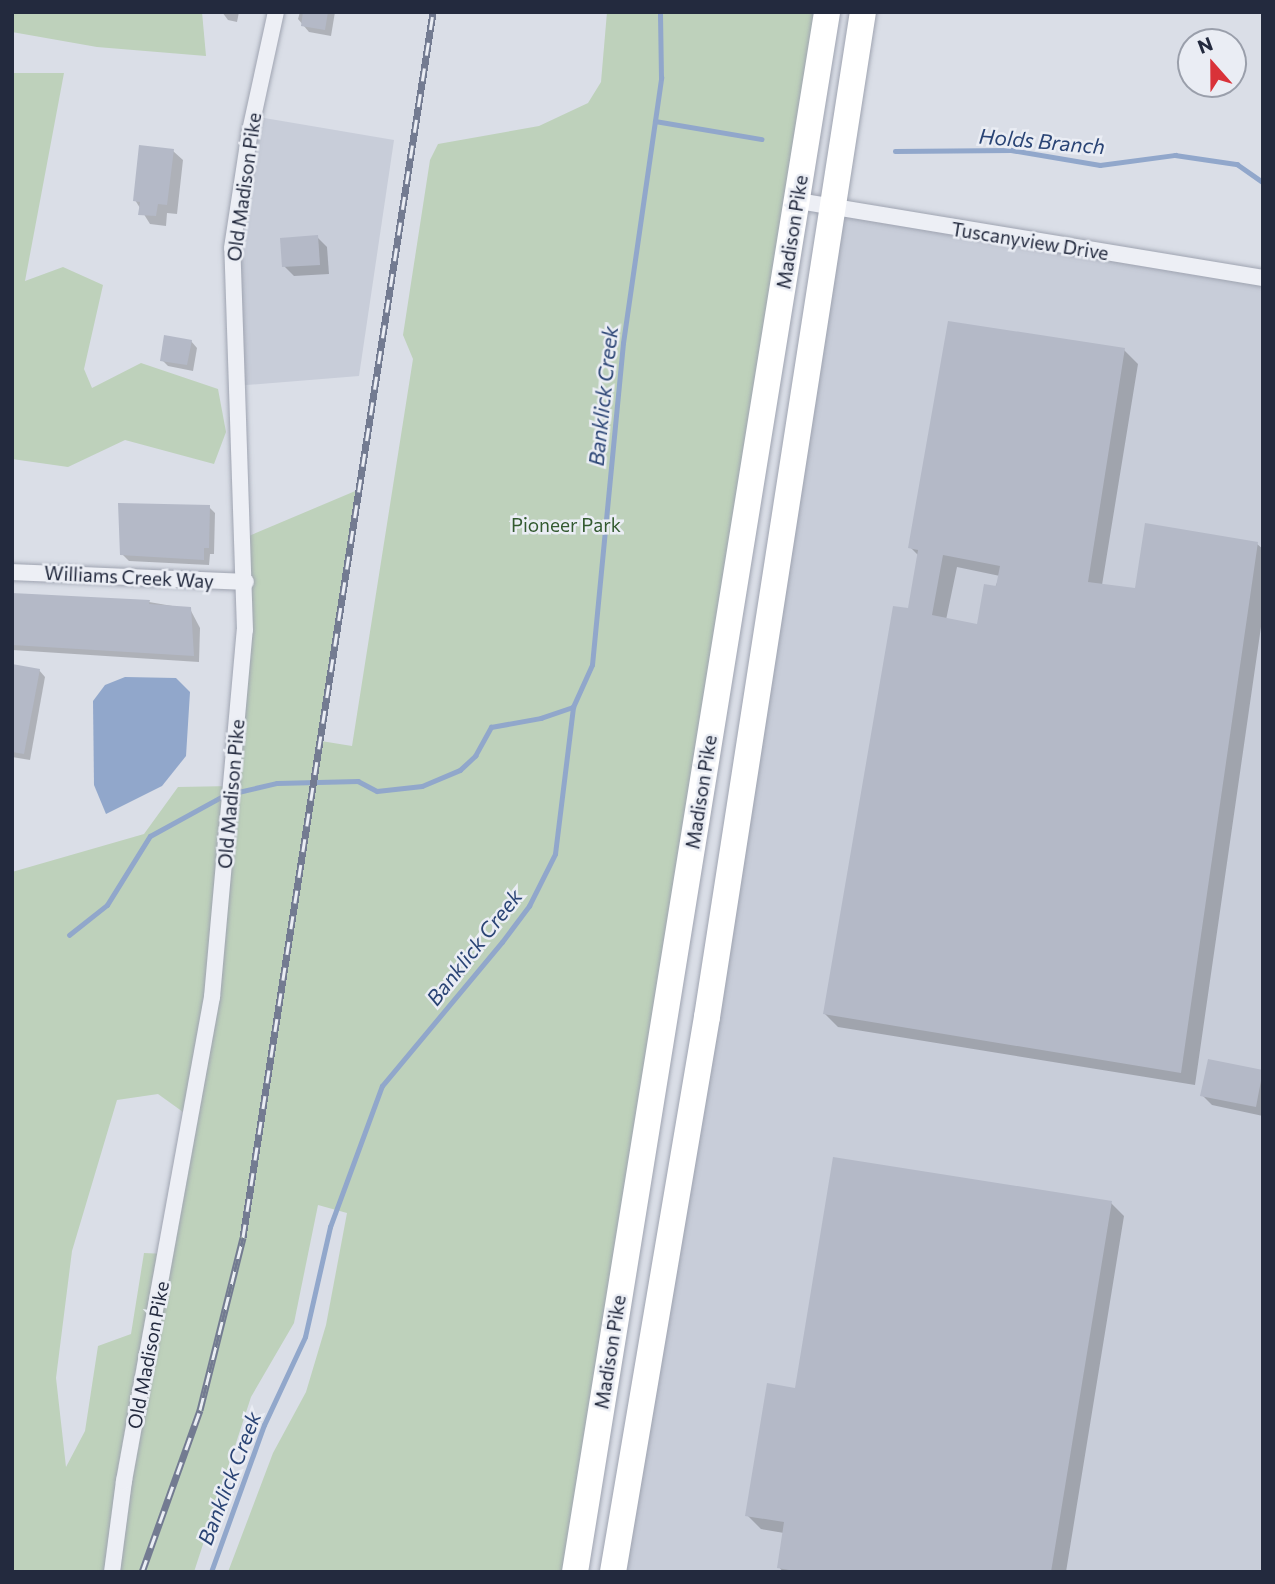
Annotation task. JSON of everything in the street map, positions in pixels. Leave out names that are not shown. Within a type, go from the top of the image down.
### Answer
[{"type":"main road","name":"Madison Pike","points":[[575,1572],[827,12]]},
{"type":"main road","name":"Madison Pike","points":[[613,1572],[707,1017],[863,12]]},
{"type":"street","name":"Old Madison Pike","points":[[112,1572],[124,1481],[212,997],[246,582],[231,324],[232,248],[250,131],[276,12]]},
{"type":"street","name":"Tuscanyview Drive","points":[[798,201],[1263,278]]},
{"type":"street","name":"Williams Creek Way","points":[[12,572],[246,582]]},
{"type":"shaded area","points":[[253,116],[394,140],[359,376],[234,386],[231,312]]},
{"type":"shaded area","points":[[833,208],[1263,278],[1263,1572],[613,1572]]},
{"type":"green space","points":[[12,12],[202,12],[206,56],[97,47],[12,32]]},
{"type":"green space","name":"Pioneer Park","points":[[607,12],[827,12],[575,1572],[228,1572],[273,1453],[306,1392],[326,1325],[347,1213],[318,1205],[294,1323],[251,1397],[194,1572],[12,1572],[12,872],[144,834],[178,787],[232,786],[244,538],[360,489],[321,741],[352,746],[413,359],[403,335],[430,160],[438,144],[539,126],[588,103],[601,82]],"holes":[[[158,1094],[190,1117],[166,1254],[144,1253],[131,1334],[98,1346],[85,1431],[66,1467],[56,1378],[72,1251],[117,1100]]]},
{"type":"green space","points":[[12,73],[64,73],[25,281],[63,267],[103,285],[84,369],[92,388],[141,363],[218,389],[226,432],[214,464],[125,440],[68,467],[12,459]]},
{"type":"water","points":[[125,677],[176,678],[190,692],[186,756],[162,786],[106,814],[94,785],[93,701],[105,685]]},
{"type":"building","points":[[303,12],[328,12],[325,30],[301,26]]},
{"type":"building","points":[[139,145],[174,149],[167,205],[158,204],[156,216],[138,215],[140,202],[133,201]]},
{"type":"building","points":[[318,235],[320,265],[282,267],[280,238]]},
{"type":"building","points":[[948,321],[1125,348],[1088,582],[1135,588],[1145,523],[1258,542],[1181,1073],[823,1014],[893,606],[908,608],[918,550],[908,548]],"holes":[[[943,555],[1000,566],[996,586],[984,584],[977,624],[932,615]]]},
{"type":"building","points":[[164,335],[192,340],[187,365],[160,361]]},
{"type":"building","points":[[118,503],[210,505],[209,548],[204,548],[204,560],[120,555]]},
{"type":"building","points":[[12,593],[150,600],[149,604],[191,607],[194,656],[12,645]]},
{"type":"building","points":[[12,664],[40,669],[24,754],[12,752]]},
{"type":"building","points":[[1208,1059],[1263,1070],[1256,1107],[1200,1096]]},
{"type":"building","points":[[833,1157],[1112,1201],[1051,1572],[801,1572],[777,1568],[784,1522],[745,1516],[767,1383],[795,1388]]},
{"type":"waterway","name":"Banklick Creek","points":[[211,1572],[264,1425],[305,1337],[330,1227],[382,1086],[529,906],[555,854],[573,707],[592,665],[623,343],[661,78],[660,12]]},
{"type":"waterway","name":"Holds Branch","points":[[655,121],[761,139]]},
{"type":"waterway","name":"Holds Branch","points":[[895,151],[1011,150],[1100,165],[1175,155],[1237,164],[1263,182]]},
{"type":"waterway","points":[[234,793],[277,783],[358,781],[377,791],[422,786],[460,770],[475,756],[491,727],[541,718],[573,707]]},
{"type":"waterway","points":[[69,935],[107,905],[150,836],[225,795]]},
{"type":"railway","points":[[142,1572],[200,1410],[243,1237],[433,12]]}]
